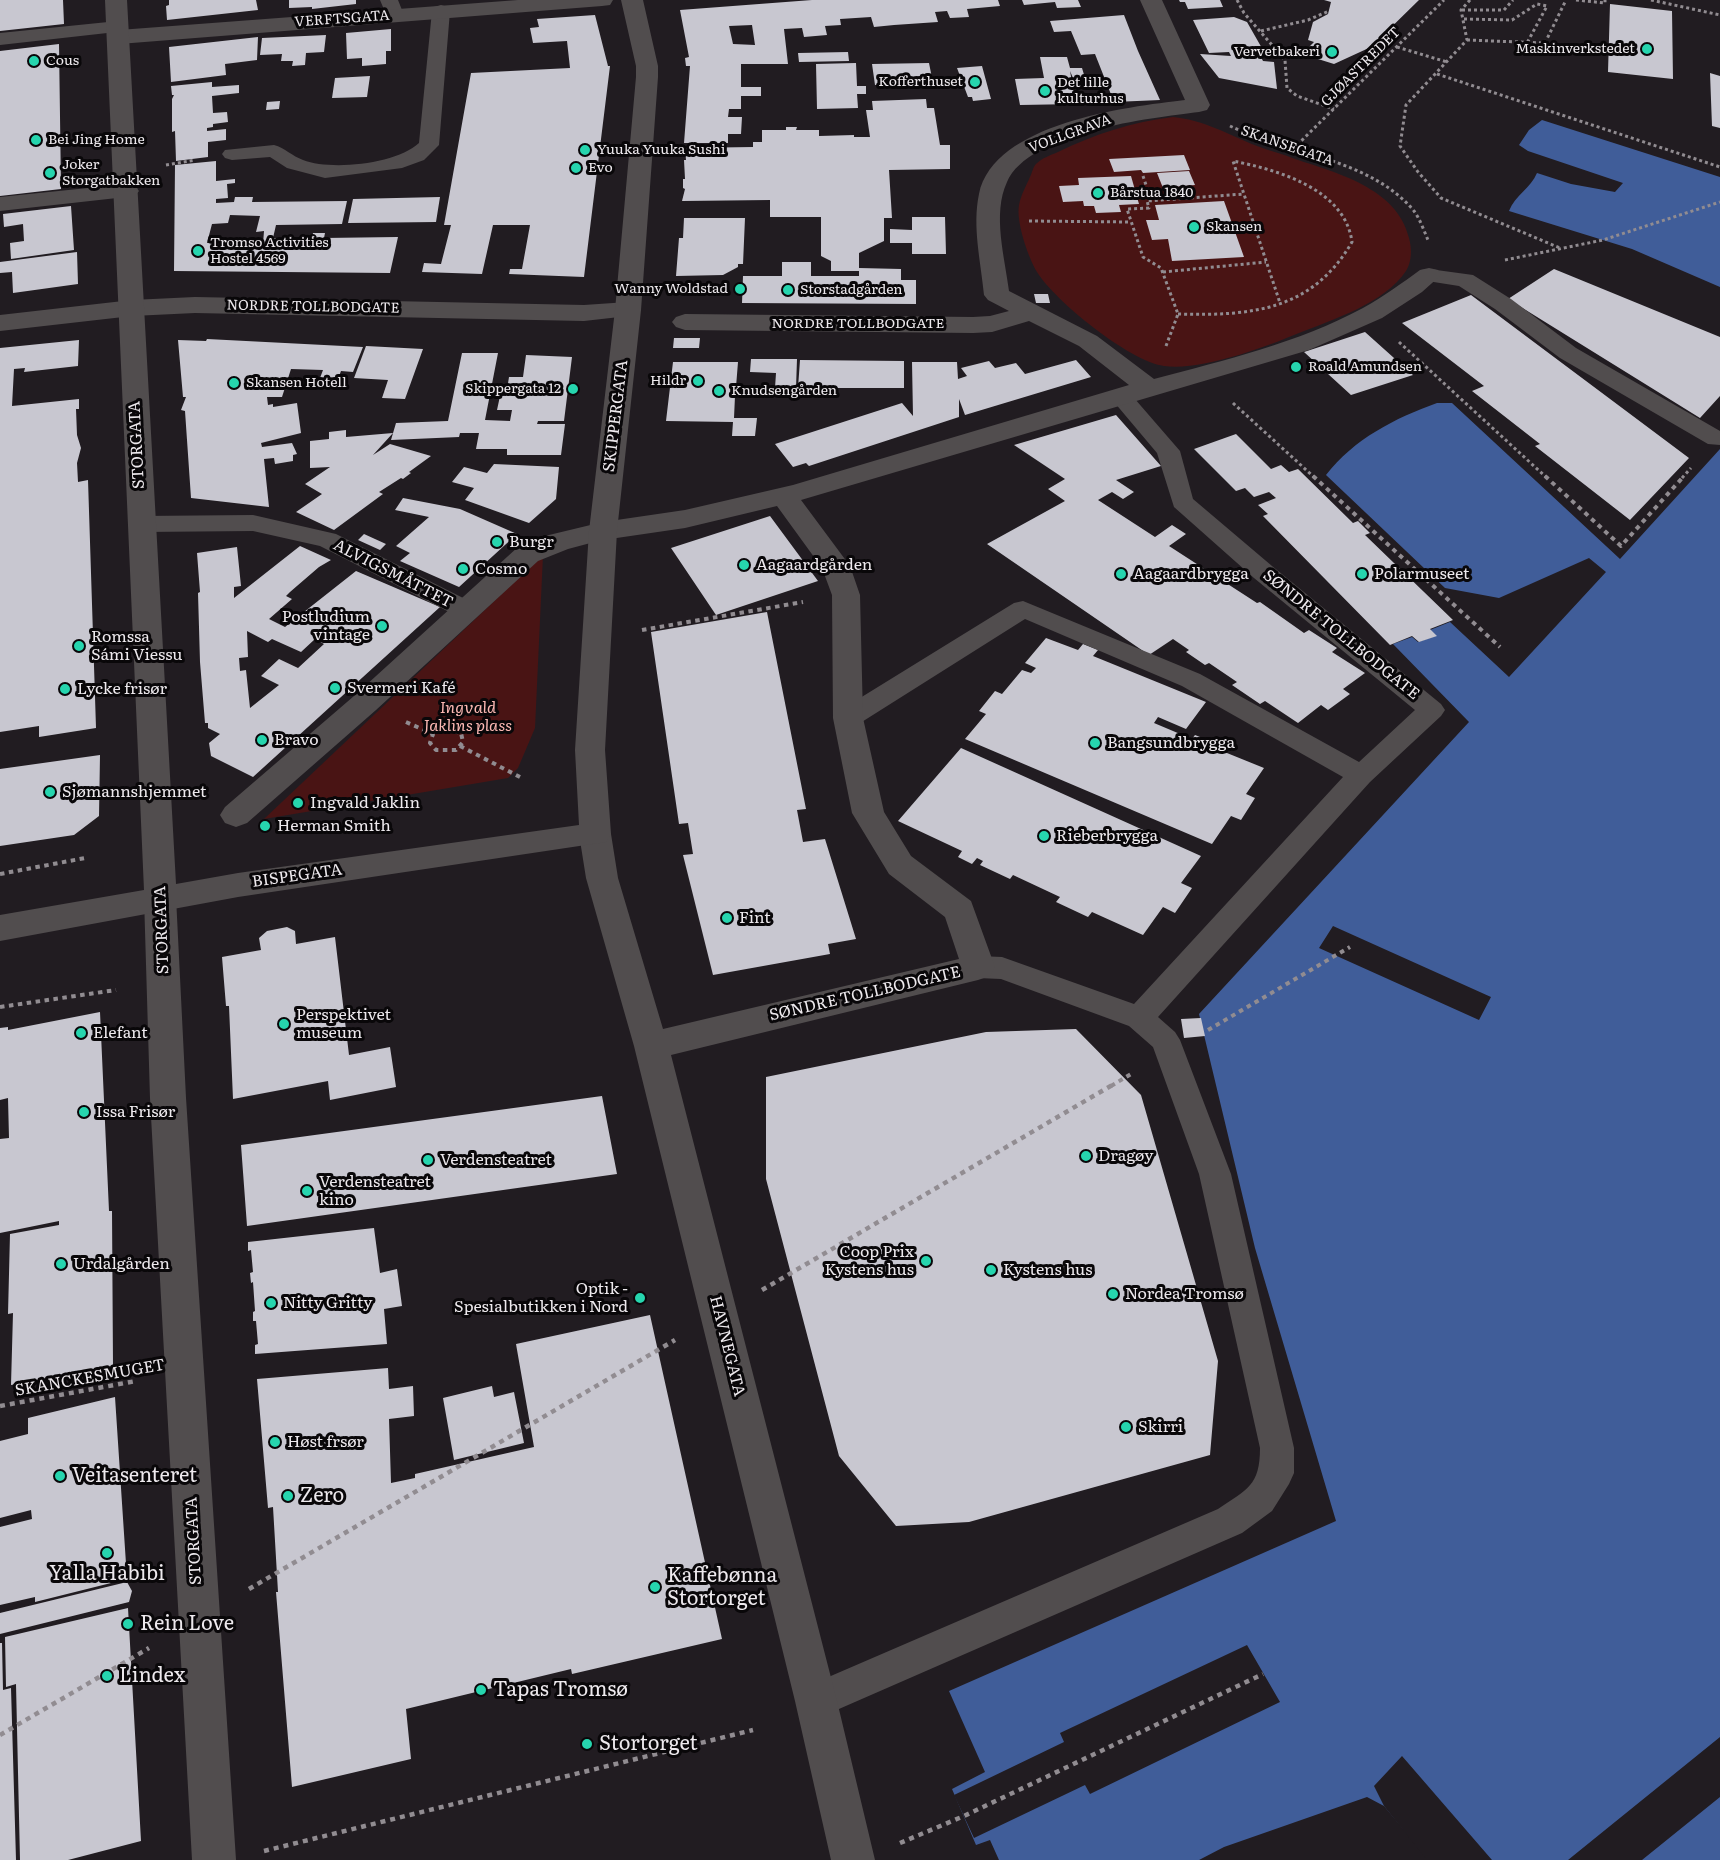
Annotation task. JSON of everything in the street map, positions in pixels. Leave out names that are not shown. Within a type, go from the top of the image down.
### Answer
[{"type":"street","name":"STORGATA","points":[[116,0],[128,191],[132,347],[158,800],[168,1098],[214,1860]]},
{"type":"street","name":"VERFTSGATA","points":[[118,32],[392,7],[441,11],[602,0]]},
{"type":"street","name":"SKIPPERGATA","points":[[595,834],[590,750],[603,531],[628,310],[647,66],[632,0]]},
{"type":"street","points":[[1151,0],[1199,105]]},
{"type":"street","name":"VOLLGRAVA","points":[[1149,388],[1088,342],[997,295],[990,220],[991,194],[995,180],[1012,158],[1047,139],[1118,117],[1199,105]]},
{"type":"street","points":[[0,204],[128,191]]},
{"type":"street","points":[[236,815],[528,554],[559,542],[603,531],[696,517],[848,478],[1120,396],[1202,374],[1310,339],[1371,314],[1429,275]]},
{"type":"street","name":"NORDRE TOLLBODGATE","points":[[0,323],[132,308],[195,305],[585,313],[628,310]]},
{"type":"street","name":"NORDRE TOLLBODGATE","points":[[685,322],[973,325],[992,324],[1029,313]]},
{"type":"street","name":"SØNDRE TOLLBODGATE","points":[[651,1046],[978,967],[959,910],[900,865],[868,813],[848,718],[846,595],[836,566],[783,495]]},
{"type":"street","name":"BISPEGATA","points":[[0,928],[160,897],[451,853],[595,834]]},
{"type":"street","name":"HAVNEGATA","points":[[595,834],[602,878],[614,911],[651,1046],[816,1701],[853,1860]]},
{"type":"lane","points":[[232,154],[274,151],[294,164],[325,172],[395,164],[417,156],[429,145],[441,11]]},
{"type":"lane","name":"VERFTSGATA","points":[[0,39],[118,32]]},
{"type":"lane","points":[[1429,275],[1465,280],[1503,304],[1568,353],[1716,439]]},
{"type":"lane","name":"SØNDRE TOLLBODGATE","points":[[1120,396],[1168,451],[1182,502],[1263,572],[1432,710],[1361,775]]},
{"type":"lane","name":"ALVIGSMÅTTET","points":[[142,524],[253,523],[327,540],[466,610]]},
{"type":"lane","points":[[848,718],[1023,609],[1191,680],[1361,775],[1139,1018]]},
{"type":"lane","points":[[816,1701],[1230,1521],[1260,1500],[1277,1473],[1277,1448],[1215,1174],[1166,1040],[1139,1018],[1002,968],[978,967]]},
{"type":"path","points":[[1237,0],[1244,13],[1285,60],[1287,88],[1297,96],[1334,109]]},
{"type":"path","name":"GJØASTREDET","points":[[1293,149],[1444,0]]},
{"type":"path","points":[[1461,10],[1470,0]]},
{"type":"path","points":[[1461,10],[1504,10],[1513,0]]},
{"type":"path","points":[[1467,40],[1545,44],[1566,0]]},
{"type":"path","points":[[1576,0],[1605,3],[1605,0]]},
{"type":"path","points":[[1651,0],[1720,15]]},
{"type":"path","points":[[1464,19],[1512,20],[1537,4],[1547,6],[1527,43]]},
{"type":"path","points":[[1461,10],[1467,40]]},
{"type":"path","points":[[1260,32],[1329,12]]},
{"type":"path","points":[[1467,40],[1406,105],[1400,146],[1418,172],[1441,198],[1561,249]]},
{"type":"path","points":[[1397,46],[1447,62]]},
{"type":"path","points":[[1437,74],[1720,167]]},
{"type":"path","name":"SKANSEGATA","points":[[1199,105],[1233,128],[1334,161],[1380,181],[1406,201],[1422,221],[1430,256],[1429,275]]},
{"type":"path","points":[[1178,314],[1225,314],[1280,303],[1316,285],[1335,268],[1352,242],[1348,222],[1326,198],[1293,179],[1255,165],[1233,161],[1280,303]]},
{"type":"path","points":[[1143,176],[1151,200]]},
{"type":"path","points":[[1149,388],[1178,314],[1161,268],[1143,257],[1127,209],[1149,208],[1147,201],[1151,200],[1244,194]]},
{"type":"path","points":[[1429,275],[1603,240],[1720,202]]},
{"type":"path","points":[[1033,221],[1060,220],[1097,225],[1131,222]]},
{"type":"path","points":[[1163,272],[1266,262]]},
{"type":"path","points":[[1371,314],[1471,410],[1621,546],[1716,439]]},
{"type":"path","points":[[1202,374],[1500,647]]},
{"type":"path","points":[[641,630],[846,595]]},
{"type":"path","points":[[451,729],[461,733],[463,742],[460,746],[456,750],[442,752],[432,748],[430,739],[438,731],[451,729]]},
{"type":"path","points":[[460,746],[520,777]]},
{"type":"path","points":[[0,874],[85,858]]},
{"type":"path","points":[[0,1007],[116,990],[163,961]]},
{"type":"path","name":"SKANCKESMUGET","points":[[0,1406],[184,1373]]},
{"type":"path","points":[[892,1847],[964,1816],[1263,1674]]},
{"type":"path","points":[[260,1852],[753,1730]]},
{"type":"green space","points":[[1173,117],[1206,125],[1257,146],[1329,170],[1379,195],[1402,221],[1409,238],[1411,255],[1406,271],[1385,292],[1357,309],[1268,345],[1213,362],[1179,367],[1164,366],[1149,362],[1113,342],[1076,313],[1037,272],[1021,230],[1020,201],[1034,167],[1044,158],[1114,130]]},
{"type":"green space","name":"Ingvald Jaklins plass","points":[[543,555],[535,728],[518,768],[508,778],[264,819]]},
{"type":"water","points":[[1542,120],[1720,177],[1720,287],[1632,249],[1509,211],[1537,173],[1571,184],[1615,192],[1623,183],[1528,151],[1519,145],[1529,130]]},
{"type":"water","points":[[1437,403],[1452,403],[1620,559],[1720,449],[1720,1860],[1429,1860],[1384,1806],[1367,1797],[1224,1847],[1199,1860],[999,1860],[990,1840],[976,1845],[952,1789],[985,1772],[949,1691],[1336,1521],[1255,1248],[1199,1014],[1469,722],[1393,644],[1412,637],[1418,642],[1435,636],[1430,630],[1450,622],[1509,677],[1606,572],[1589,558],[1499,598],[1445,588],[1326,475],[1362,440],[1391,423]]},
{"type":"pier","points":[[1333,926],[1491,997],[1479,1020],[1319,948]]},
{"type":"pier","points":[[1247,1645],[1280,1702],[1090,1794],[1085,1785],[974,1838],[954,1795],[1064,1742],[1060,1733]]},
{"type":"pier","points":[[1720,1737],[1720,1797],[1642,1860],[1568,1860]]},
{"type":"pier","points":[[1402,1756],[1492,1860],[1427,1860],[1384,1806],[1374,1786]]},
{"type":"building","points":[[0,0],[63,0],[64,24],[0,31]]},
{"type":"building","points":[[169,0],[256,0],[258,10],[167,20],[166,6],[169,5]]},
{"type":"building","points":[[289,0],[356,0],[356,4],[312,9],[312,7],[289,8]]},
{"type":"building","points":[[812,0],[998,0],[1000,6],[967,9],[969,17],[950,18],[947,11],[935,12],[938,22],[874,27],[871,17],[840,19],[841,25],[825,26],[827,35],[804,37],[802,28],[784,29],[788,64],[741,64],[741,87],[761,87],[761,96],[741,96],[741,109],[729,109],[728,117],[742,117],[741,134],[728,134],[728,143],[684,143],[690,66],[686,66],[685,58],[689,57],[680,10]],"holes":[[[752,25],[755,45],[733,44],[729,26]]]},
{"type":"building","points":[[1022,0],[1078,0],[1081,7],[1057,8],[1055,2],[1024,5]]},
{"type":"building","points":[[1179,0],[1220,0],[1223,7],[1188,9],[1185,2]]},
{"type":"building","points":[[1324,0],[1419,0],[1371,47],[1334,64],[1302,54],[1314,42],[1308,40],[1313,22],[1328,14],[1331,2]]},
{"type":"building","points":[[1610,4],[1672,11],[1673,79],[1608,72]]},
{"type":"building","points":[[595,15],[608,66],[610,66],[584,277],[509,274],[510,269],[522,269],[530,225],[493,225],[482,274],[422,272],[424,263],[441,264],[451,225],[444,225],[471,73],[570,68],[567,41],[533,43],[530,28],[539,27],[537,19]]},
{"type":"building","points":[[1124,15],[1160,100],[1114,102],[1095,54],[1081,55],[1071,31],[1054,32],[1050,21]]},
{"type":"building","points":[[1234,17],[1247,22],[1263,50],[1258,51],[1263,61],[1274,62],[1277,89],[1219,78],[1200,54],[1231,56],[1229,52],[1209,53],[1193,20]]},
{"type":"building","points":[[391,29],[391,51],[386,51],[386,64],[362,66],[362,58],[347,59],[346,33]]},
{"type":"building","points":[[326,35],[324,52],[306,53],[305,65],[292,66],[293,61],[281,61],[282,54],[260,55],[262,38]]},
{"type":"building","points":[[258,37],[257,60],[225,64],[226,75],[171,82],[169,47]]},
{"type":"building","points":[[59,44],[61,189],[0,196],[0,51]]},
{"type":"building","points":[[848,52],[849,61],[799,62],[798,53]]},
{"type":"building","name":"Det lille kulturhus","points":[[1040,57],[1067,57],[1070,68],[1082,68],[1085,78],[1073,78],[1070,71],[1076,104],[1020,105],[1015,79],[1044,78]]},
{"type":"building","points":[[856,63],[857,86],[866,86],[866,94],[857,94],[858,108],[817,109],[816,64]]},
{"type":"building","points":[[929,63],[933,83],[875,85],[872,64]]},
{"type":"building","name":"Kofferthuset","points":[[982,66],[991,99],[973,101],[972,97],[968,97],[957,68]]},
{"type":"building","points":[[1710,73],[1720,76],[1720,128],[1712,126]]},
{"type":"building","points":[[370,76],[367,97],[332,98],[335,78]]},
{"type":"building","points":[[212,82],[212,87],[239,85],[239,93],[212,96],[213,113],[227,112],[228,122],[213,124],[213,127],[207,128],[207,131],[226,129],[226,140],[208,142],[208,157],[176,161],[175,131],[172,132],[174,95],[172,95],[171,86]]},
{"type":"building","points":[[926,99],[927,108],[934,108],[940,145],[950,145],[950,169],[889,170],[892,218],[884,218],[884,241],[859,253],[859,268],[901,269],[901,280],[916,280],[916,304],[742,303],[743,276],[782,276],[782,262],[811,262],[811,276],[859,276],[859,271],[831,271],[831,261],[821,256],[821,217],[770,217],[770,200],[682,201],[685,189],[683,179],[685,179],[685,148],[753,147],[753,142],[762,142],[762,130],[786,130],[786,127],[797,127],[796,130],[819,130],[819,136],[870,137],[866,110],[873,110],[872,101]]},
{"type":"building","points":[[280,101],[279,109],[266,110],[267,102]]},
{"type":"building","points":[[1184,155],[1190,170],[1114,172],[1109,159]]},
{"type":"building","points":[[216,161],[216,181],[235,179],[235,183],[227,184],[228,198],[216,199],[216,203],[234,202],[235,197],[253,197],[252,202],[347,201],[342,224],[276,225],[273,238],[312,238],[313,233],[325,233],[324,238],[398,237],[390,273],[174,271],[175,165]],"holes":[[[230,215],[260,216],[256,232],[264,231],[263,244],[256,244],[257,240],[238,240],[237,244],[207,243],[212,224],[228,223]]]},
{"type":"building","points":[[1189,171],[1195,185],[1163,188],[1157,173]]},
{"type":"building","name":"Bårstua 1840","points":[[1131,176],[1139,204],[1119,205],[1121,212],[1096,213],[1094,206],[1084,206],[1083,201],[1063,202],[1059,186],[1079,185],[1078,178]]},
{"type":"building","points":[[440,197],[436,222],[348,223],[353,199]]},
{"type":"building","points":[[1224,201],[1244,257],[1172,261],[1168,239],[1152,240],[1146,220],[1159,220],[1155,205]]},
{"type":"building","points":[[71,206],[74,250],[11,259],[10,243],[24,241],[23,224],[4,227],[3,214]]},
{"type":"building","points":[[912,217],[945,217],[946,254],[912,254],[912,243],[890,243],[890,229],[912,230]]},
{"type":"building","points":[[684,218],[745,218],[743,264],[738,264],[738,267],[723,275],[676,276],[679,238],[683,238]]},
{"type":"building","points":[[77,252],[78,284],[13,293],[12,272],[0,273],[0,262]]},
{"type":"building","points":[[1554,269],[1720,337],[1720,396],[1700,418],[1508,299]]},
{"type":"building","points":[[1034,294],[1048,294],[1050,303],[1036,303]]},
{"type":"building","points":[[1471,295],[1689,458],[1630,520],[1535,446],[1540,444],[1472,391],[1484,386],[1402,323]]},
{"type":"building","points":[[1365,332],[1413,375],[1351,395],[1304,352]]},
{"type":"building","points":[[674,338],[700,338],[699,348],[673,348]]},
{"type":"building","points":[[207,339],[363,347],[353,372],[341,371],[338,379],[320,378],[323,370],[291,369],[282,397],[267,397],[268,405],[273,404],[273,407],[297,403],[301,433],[261,443],[262,447],[292,443],[297,454],[293,455],[293,461],[275,464],[274,458],[264,459],[269,507],[191,498],[185,411],[181,410],[186,397],[183,397],[178,340],[206,341]]},
{"type":"building","points":[[79,340],[78,366],[24,372],[25,368],[14,369],[12,406],[79,399],[79,409],[76,409],[77,435],[81,448],[77,463],[78,482],[88,480],[96,728],[39,737],[39,726],[0,732],[0,348]]},
{"type":"building","points":[[366,346],[423,349],[405,399],[382,398],[388,380],[354,378]]},
{"type":"building","points":[[462,353],[498,353],[485,420],[510,421],[512,410],[497,410],[500,396],[506,396],[509,377],[523,377],[526,355],[572,357],[564,421],[538,421],[537,424],[565,424],[561,455],[507,455],[507,449],[476,449],[479,433],[460,433],[459,437],[391,440],[396,423],[448,421]]},
{"type":"building","points":[[751,359],[797,359],[796,388],[775,388],[776,373],[750,372]]},
{"type":"building","points":[[800,360],[904,361],[904,388],[798,388]]},
{"type":"building","points":[[1076,360],[1091,377],[965,415],[959,399],[959,417],[809,466],[806,463],[793,467],[775,444],[902,403],[913,416],[912,362],[957,362],[958,379],[967,376],[961,368],[989,361],[995,368],[1016,363],[1025,374]]},
{"type":"building","name":"Knudsengården","points":[[673,362],[738,362],[736,387],[768,387],[768,396],[735,396],[734,418],[757,418],[755,436],[732,436],[733,422],[666,421]]},
{"type":"building","name":"Aagaardbrygga","points":[[1116,415],[1161,466],[1116,480],[1134,492],[1123,499],[1112,492],[1098,500],[1155,537],[1172,525],[1186,534],[1169,546],[1257,603],[1260,602],[1304,633],[1309,630],[1337,648],[1332,652],[1365,673],[1343,689],[1350,694],[1328,710],[1321,705],[1298,723],[1265,701],[1260,704],[1232,685],[1237,682],[1209,663],[1205,665],[1186,652],[1189,650],[1173,639],[1149,655],[987,544],[1065,501],[1048,489],[1065,479],[1014,445]]},
{"type":"building","points":[[346,430],[346,437],[393,433],[373,455],[390,444],[431,456],[403,479],[401,478],[379,492],[383,494],[334,530],[296,512],[322,494],[305,484],[330,467],[310,468],[310,441],[329,439],[329,432]]},
{"type":"building","points":[[1236,434],[1271,469],[1281,465],[1289,472],[1298,469],[1353,523],[1358,521],[1370,533],[1365,535],[1453,620],[1430,629],[1437,636],[1419,642],[1412,636],[1390,645],[1263,516],[1268,514],[1258,505],[1276,498],[1269,492],[1254,497],[1245,488],[1236,491],[1194,449]]},
{"type":"building","points":[[494,464],[559,467],[556,499],[529,523],[465,500],[474,488],[452,482],[464,467],[487,473]]},
{"type":"building","points":[[403,498],[460,509],[517,534],[459,587],[400,561],[410,553],[396,546],[429,517],[395,510]]},
{"type":"building","name":"Aagaardgården","points":[[770,516],[818,581],[716,615],[671,548]]},
{"type":"building","points":[[364,534],[386,544],[380,550],[358,540]]},
{"type":"building","points":[[300,546],[331,560],[319,567],[290,592],[286,596],[292,599],[269,619],[285,627],[356,571],[440,607],[253,777],[211,756],[209,743],[220,734],[208,728],[208,723],[205,723],[200,662],[198,593],[200,592],[197,553],[237,547],[241,586],[234,587],[234,598]],"holes":[[[247,631],[268,642],[272,639],[301,652],[315,639],[324,644],[298,668],[279,659],[261,676],[279,685],[250,708],[246,670],[240,671],[239,658],[248,657]]]},
{"type":"building","points":[[767,612],[806,809],[797,810],[803,842],[825,839],[856,939],[828,944],[830,954],[713,975],[683,855],[693,854],[688,823],[679,824],[651,632]]},
{"type":"building","name":"Bangsundbrygga","points":[[1046,638],[1078,650],[1083,644],[1098,650],[1093,656],[1206,702],[1186,729],[1158,717],[1154,723],[1192,739],[1195,735],[1225,747],[1222,751],[1264,768],[1246,794],[1255,798],[1241,820],[1231,816],[1212,844],[965,739],[986,714],[979,711],[995,691],[1002,694],[1022,670],[1031,673],[1036,668],[1025,663]]},
{"type":"building","name":"Rieberbrygga","points":[[961,748],[1201,856],[1181,883],[1192,888],[1175,913],[1163,907],[1143,935],[1092,912],[1088,917],[1056,902],[1060,897],[1013,875],[1010,879],[980,865],[983,861],[977,858],[972,864],[958,857],[962,851],[898,821]]},
{"type":"building","name":"Sjømannshjemmet","points":[[100,755],[99,816],[74,835],[0,846],[0,769]]},
{"type":"building","points":[[287,927],[295,931],[296,944],[335,937],[349,1055],[390,1047],[396,1087],[330,1100],[328,1081],[233,1099],[229,1006],[226,1006],[222,957],[261,950],[259,938],[267,931]]},
{"type":"building","points":[[100,1012],[109,1211],[112,1211],[113,1366],[11,1385],[13,1313],[8,1314],[10,1234],[59,1225],[59,1221],[0,1233],[0,1139],[9,1138],[8,1098],[0,1100],[0,1028],[8,1027],[8,1030]]},
{"type":"building","points":[[1201,1018],[1205,1036],[1184,1038],[1181,1019]]},
{"type":"building","name":"Kystens hus","points":[[1076,1029],[1141,1095],[1218,1361],[1210,1455],[969,1522],[896,1526],[839,1456],[766,1179],[766,1077],[986,1032]]},
{"type":"building","name":"Verdensteatret","points":[[602,1096],[617,1174],[247,1226],[241,1145]]},
{"type":"building","points":[[374,1228],[380,1273],[397,1269],[402,1306],[384,1309],[387,1344],[255,1354],[255,1345],[258,1344],[256,1321],[253,1321],[255,1311],[253,1282],[251,1283],[250,1273],[253,1272],[248,1242]]},
{"type":"building","points":[[650,1315],[722,1639],[572,1674],[571,1669],[406,1709],[411,1759],[292,1787],[276,1592],[278,1592],[273,1507],[268,1508],[257,1379],[388,1368],[389,1389],[413,1386],[414,1416],[389,1419],[391,1483],[415,1478],[415,1474],[534,1447],[516,1344]]},
{"type":"building","points":[[492,1386],[494,1397],[514,1392],[524,1443],[454,1460],[443,1398]]},
{"type":"building","name":"Veitasenteret","points":[[115,1397],[127,1579],[35,1602],[35,1597],[0,1605],[0,1527],[32,1519],[31,1510],[0,1518],[0,1441],[28,1434],[28,1418]]},
{"type":"building","points":[[127,1582],[132,1591],[129,1602],[0,1634],[0,1613]]},
{"type":"building","points":[[128,1608],[141,1841],[68,1860],[20,1860],[16,1684],[6,1687],[5,1637]]},
{"type":"building","points":[[0,1643],[2,1643],[3,1690],[11,1688],[16,1860],[0,1860]]},
{"type":"place","name":"Maskinverkstedet","points":[[1647,49]]},
{"type":"place","name":"Vervetbakeri","points":[[1332,52]]},
{"type":"place","name":"Cous","points":[[34,61]]},
{"type":"place","name":"Kofferthuset","points":[[975,82]]},
{"type":"place","name":"Det lille kulturhus","points":[[1045,91]]},
{"type":"place","name":"Bei Jing Home","points":[[36,140]]},
{"type":"place","name":"Yuuka Yuuka Sushi","points":[[585,150]]},
{"type":"place","name":"Evo","points":[[576,168]]},
{"type":"place","name":"Joker Storgatbakken","points":[[50,173]]},
{"type":"place","name":"Bårstua 1840","points":[[1098,193]]},
{"type":"place","name":"Skansen","points":[[1194,227]]},
{"type":"place","name":"Tromso Activities Hostel 4569","points":[[198,251]]},
{"type":"place","name":"Wanny Woldstad","points":[[740,289]]},
{"type":"place","name":"Storstadgården","points":[[788,290]]},
{"type":"place","name":"Roald Amundsen","points":[[1296,367]]},
{"type":"place","name":"Hildr","points":[[698,381]]},
{"type":"place","name":"Skansen Hotell","points":[[234,383]]},
{"type":"place","name":"Skippergata 12","points":[[573,389]]},
{"type":"place","name":"Knudsengården","points":[[719,391]]},
{"type":"place","name":"Burgr","points":[[497,542]]},
{"type":"place","name":"Aagaardgården","points":[[744,565]]},
{"type":"place","name":"Cosmo","points":[[463,569]]},
{"type":"place","name":"Aagaardbrygga","points":[[1121,574]]},
{"type":"place","name":"Polarmuseet","points":[[1362,574]]},
{"type":"place","name":"Postludium vintage","points":[[382,626]]},
{"type":"place","name":"Romssa Sámi Viessu","points":[[79,646]]},
{"type":"place","name":"Svermeri Kafé","points":[[335,688]]},
{"type":"place","name":"Lycke frisør","points":[[65,689]]},
{"type":"place","name":"Bravo","points":[[262,740]]},
{"type":"place","name":"Bangsundbrygga","points":[[1095,743]]},
{"type":"place","name":"Sjømannshjemmet","points":[[50,792]]},
{"type":"place","name":"Ingvald Jaklin","points":[[298,803]]},
{"type":"place","name":"Herman Smith","points":[[265,826]]},
{"type":"place","name":"Rieberbrygga","points":[[1044,836]]},
{"type":"place","name":"Fint","points":[[727,918]]},
{"type":"place","name":"Perspektivet museum","points":[[284,1024]]},
{"type":"place","name":"Elefant","points":[[81,1033]]},
{"type":"place","name":"Issa Frisør","points":[[84,1112]]},
{"type":"place","name":"Dragøy","points":[[1086,1156]]},
{"type":"place","name":"Verdensteatret","points":[[428,1160]]},
{"type":"place","name":"Verdensteatret kino","points":[[307,1191]]},
{"type":"place","name":"Coop Prix Kystens hus","points":[[926,1261]]},
{"type":"place","name":"Urdalgården","points":[[61,1264]]},
{"type":"place","name":"Kystens hus","points":[[991,1270]]},
{"type":"place","name":"Nordea Tromsø","points":[[1113,1294]]},
{"type":"place","name":"Optik - Spesialbutikken i Nord","points":[[640,1298]]},
{"type":"place","name":"Nitty Gritty","points":[[271,1303]]},
{"type":"place","name":"Skirri","points":[[1126,1427]]},
{"type":"place","name":"Høst frsør","points":[[275,1442]]},
{"type":"place","name":"Veitasenteret","points":[[60,1476]]},
{"type":"place","name":"Zero","points":[[288,1496]]},
{"type":"place","name":"Yalla Habibi","points":[[107,1553]]},
{"type":"place","name":"Kaffebønna Stortorget","points":[[655,1587]]},
{"type":"place","name":"Rein Love","points":[[128,1624]]},
{"type":"place","name":"Lindex","points":[[107,1676]]},
{"type":"place","name":"Tapas Tromsø","points":[[481,1690]]},
{"type":"place","name":"Stortorget","points":[[587,1744]]}]
